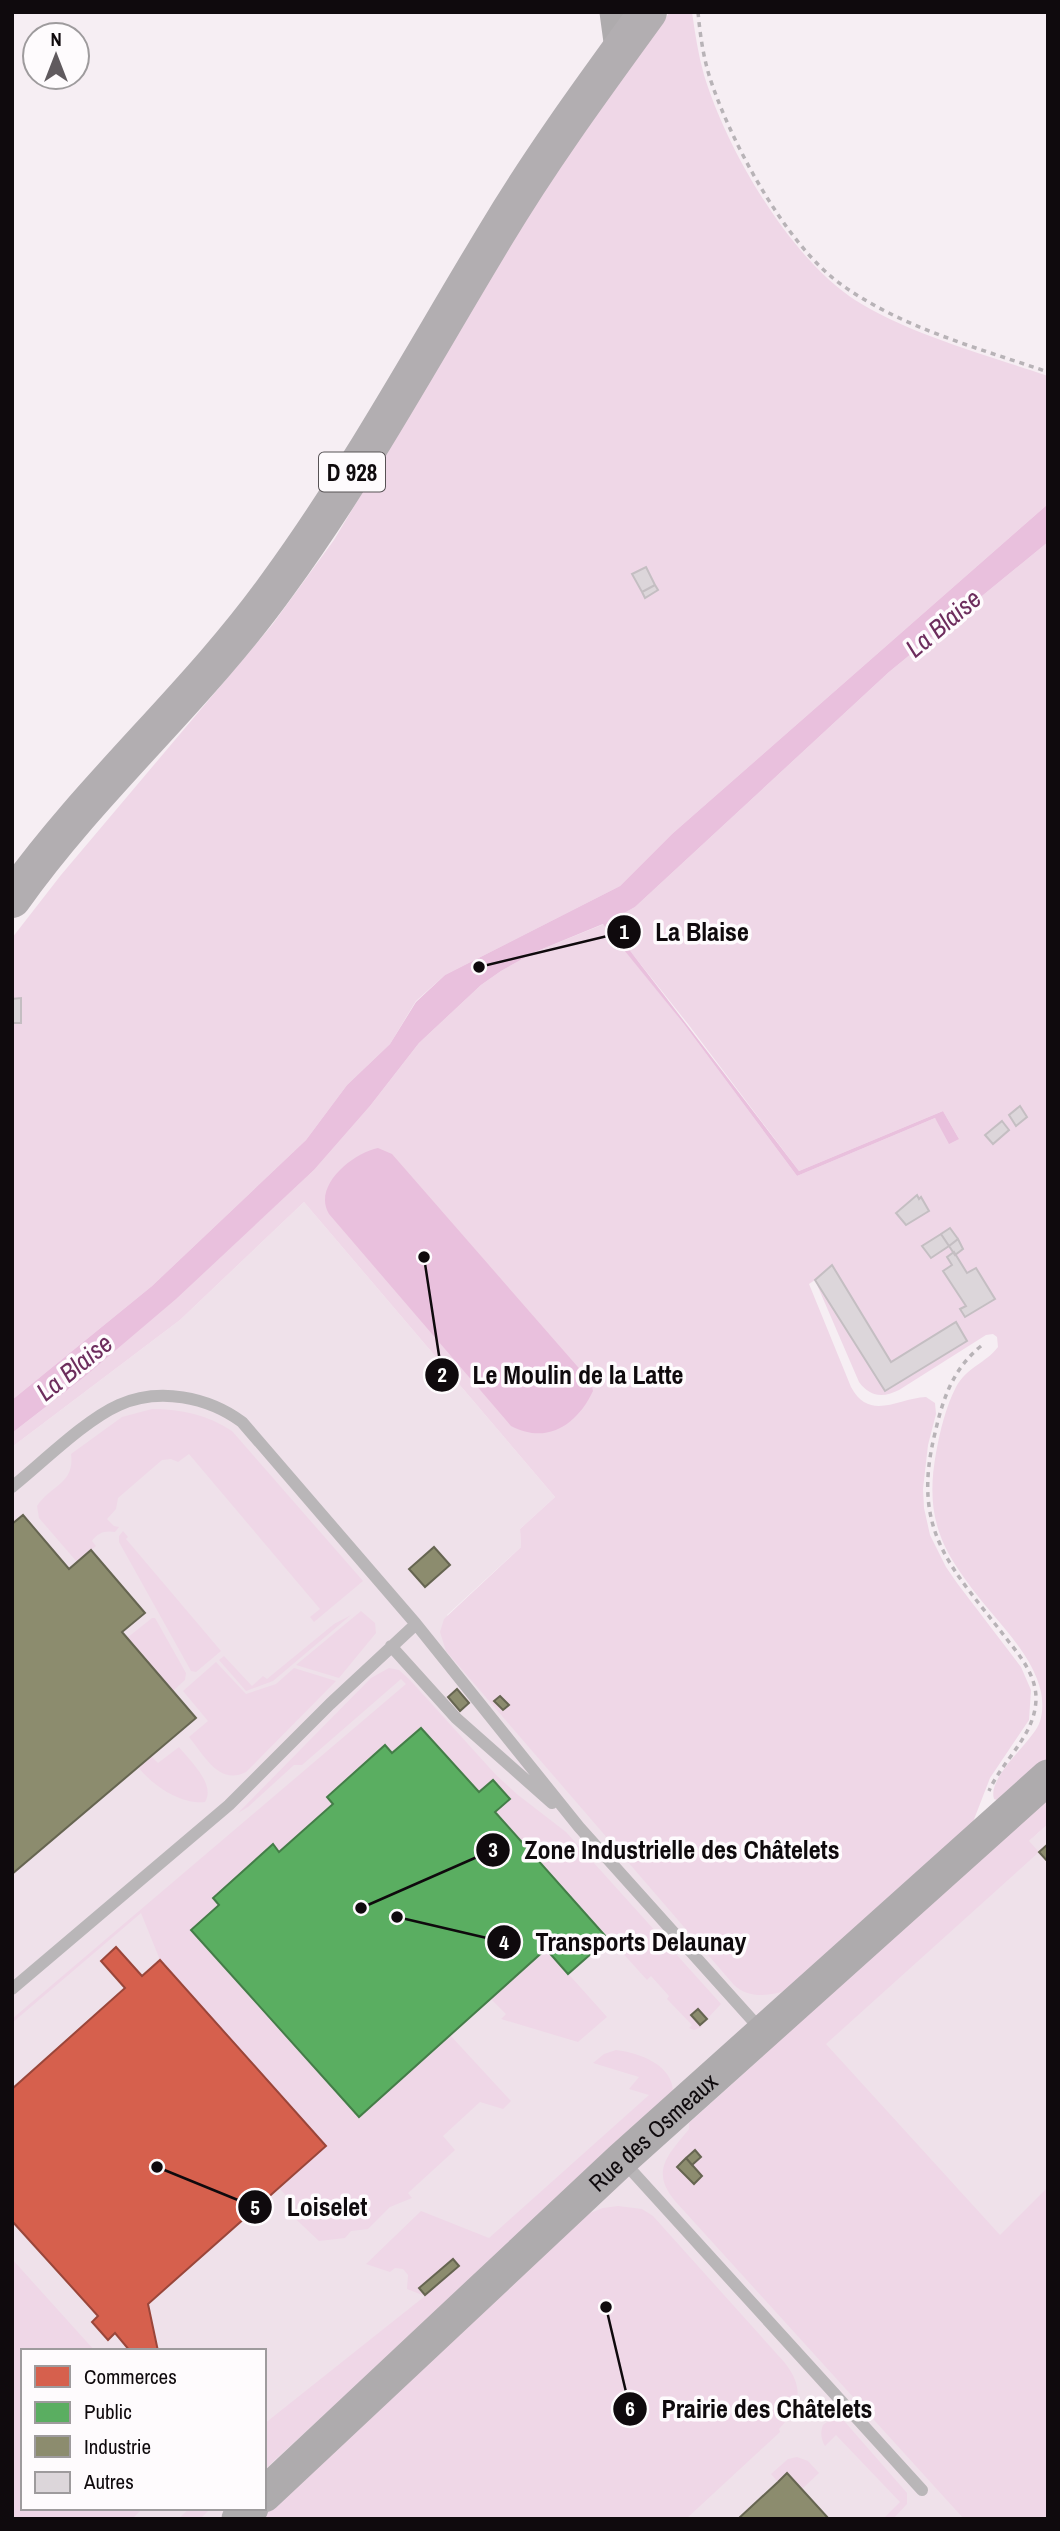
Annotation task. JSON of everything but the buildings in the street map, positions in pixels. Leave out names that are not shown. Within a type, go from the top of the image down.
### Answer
[{"type":"main road","name":"D 928","points":[[12,899],[64,831],[212,666],[276,587],[341,490],[620,30],[648,12]]},
{"type":"main road","name":"Rue des Osmeaux","points":[[266,2493],[621,2160],[1048,1777]]},
{"type":"lane","points":[[12,1487],[94,1420],[122,1404],[156,1396],[174,1396],[212,1405],[242,1422],[416,1624],[579,1827],[763,2032]]},
{"type":"lane","points":[[12,1989],[229,1805],[416,1624]]},
{"type":"lane","points":[[391,1646],[456,1718],[579,1827]]},
{"type":"lane","points":[[621,2160],[922,2490]]},
{"type":"path","points":[[698,12],[705,62],[722,110],[757,178],[810,256],[840,284],[880,309],[947,337],[1048,372]]},
{"type":"path","points":[[981,1346],[969,1356],[950,1383],[930,1453],[927,1495],[934,1530],[956,1575],[1021,1657],[1034,1682],[1036,1697],[1033,1722],[996,1774],[987,1795]]},
{"type":"shaded area","points":[[670,12],[692,12],[704,75],[714,104],[744,168],[784,230],[831,281],[855,300],[898,323],[948,343],[1048,376],[1048,504],[672,834],[620,886],[445,975],[416,1001],[390,1044],[347,1085],[306,1140],[152,1286],[12,1400],[12,938],[61,875],[272,625],[334,540],[536,202],[601,105]]},
{"type":"shaded area","points":[[1048,542],[1048,1765],[997,1800],[994,1799],[994,1790],[1003,1771],[1039,1724],[1041,1692],[1033,1670],[1020,1649],[950,1556],[936,1520],[933,1500],[936,1453],[949,1402],[960,1380],[998,1347],[997,1337],[993,1334],[986,1335],[899,1390],[877,1395],[859,1382],[815,1280],[809,1284],[851,1387],[859,1398],[876,1406],[926,1397],[935,1403],[936,1414],[928,1445],[923,1489],[930,1535],[957,1583],[1021,1667],[1031,1690],[1029,1720],[990,1778],[973,1822],[788,1990],[767,1995],[746,1993],[734,1985],[446,1651],[440,1632],[444,1619],[521,1547],[520,1529],[555,1497],[304,1202],[180,1320],[12,1447],[12,1433],[83,1378],[314,1170],[370,1106],[419,1043],[481,985],[535,952],[604,924],[684,1024],[797,1176],[935,1118],[959,1139],[943,1111],[799,1171],[607,922],[635,907],[889,672]]},
{"type":"shaded area","points":[[304,1202],[555,1497],[520,1529],[521,1547],[447,1615],[818,2029],[1048,1824],[1048,2483],[1026,2519],[12,2519],[12,1447],[180,1320]]},
{"type":"shaded area","points":[[152,1409],[194,1414],[232,1431],[363,1581],[314,1622],[310,1617],[320,1609],[189,1454],[178,1462],[171,1459],[162,1460],[118,1498],[116,1509],[107,1519],[119,1527],[115,1532],[96,1536],[92,1541],[96,1546],[77,1562],[39,1518],[37,1506],[66,1478],[71,1454],[122,1417]]},
{"type":"shaded area","points":[[123,1531],[128,1537],[126,1539],[221,1651],[196,1672],[191,1671],[119,1542]]},
{"type":"shaded area","points":[[361,1611],[375,1623],[376,1633],[339,1678],[296,1665]]},
{"type":"shaded area","points":[[351,1615],[273,1681],[246,1691],[219,1660],[224,1656],[252,1686],[263,1676],[267,1679],[334,1624]]},
{"type":"shaded area","points":[[155,1618],[186,1673],[185,1680],[173,1691],[127,1638]]},
{"type":"shaded area","points":[[216,1662],[246,1694],[276,1684],[294,1668],[336,1681],[246,1772],[228,1775],[213,1766],[189,1737],[208,1721],[183,1691]]},
{"type":"shaded area","points":[[389,1668],[399,1670],[410,1680],[496,1775],[566,1832],[721,2004],[707,2019],[698,2009],[692,2015],[702,2027],[694,2030],[689,2028],[692,2025],[667,1999],[669,1996],[651,1976],[647,1980],[495,1812],[510,1799],[493,1780],[479,1792],[421,1728],[392,1753],[384,1745],[327,1797],[333,1804],[279,1852],[273,1845],[213,1898],[219,1905],[191,1930],[359,2116],[450,2035],[511,2101],[503,2109],[480,2102],[443,2136],[455,2150],[408,2193],[412,2198],[390,2207],[368,2229],[351,2231],[345,2238],[319,2241],[284,2208],[291,2201],[279,2188],[326,2146],[160,1960],[141,1913],[12,2023],[12,2019],[406,1684],[401,1679],[302,1765],[294,1765],[238,1813],[371,1678]]},
{"type":"shaded area","points":[[179,1747],[205,1780],[205,1802],[177,1797],[151,1780],[138,1767],[151,1756],[158,1763]]},
{"type":"shaded area","points":[[1048,1791],[1048,1824],[1029,1841],[1039,1852],[826,2044],[1000,2235],[1048,2187],[1048,2519],[964,2519],[675,2201],[668,2190],[664,2181],[665,2164],[674,2147],[689,2129],[689,2123],[760,2059],[769,2043]],"holes":[[[701,2157],[692,2165],[702,2176],[694,2184],[678,2167]]]},
{"type":"shaded area","points":[[546,1949],[607,2017],[578,2042],[501,2019],[506,2014],[491,1999]]},
{"type":"shaded area","points":[[616,2050],[636,2054],[655,2063],[668,2076],[673,2095],[266,2468],[266,2422],[425,2296],[407,2289],[408,2275],[403,2269],[395,2268],[390,2272],[366,2264],[421,2211],[489,2238],[649,2095],[629,2089],[639,2077],[593,2063],[604,2054]]},
{"type":"shaded area","points":[[618,2206],[642,2209],[653,2216],[785,2363],[795,2381],[795,2405],[779,2429],[780,2432],[686,2519],[247,2519],[257,2510],[266,2510],[266,2502],[585,2215]]},
{"type":"shaded area","points":[[12,2259],[93,2349],[21,2349],[21,2510],[141,2510],[132,2519],[12,2519]]},
{"type":"shaded area","points":[[837,2418],[845,2422],[907,2493],[907,2504],[893,2519],[883,2519],[900,2502],[836,2435],[825,2446],[821,2436],[823,2425]]},
{"type":"shaded area","points":[[797,2457],[808,2461],[819,2473],[802,2489],[778,2482],[771,2474],[788,2459]]},
{"type":"shaded area","points":[[188,2510],[209,2510],[200,2519],[178,2519]]},
{"type":"water","points":[[1048,504],[1048,542],[889,672],[635,907],[608,922],[799,1171],[943,1111],[959,1139],[949,1144],[935,1118],[797,1176],[684,1024],[603,924],[535,952],[481,985],[419,1043],[370,1106],[314,1170],[176,1299],[83,1378],[12,1433],[12,1400],[152,1286],[306,1140],[347,1085],[390,1044],[416,1002],[445,975],[620,886],[672,834]]},
{"type":"water","points":[[378,1148],[392,1154],[591,1382],[593,1391],[570,1422],[549,1432],[537,1433],[511,1426],[329,1214],[325,1203],[330,1182],[357,1156]]},
{"type":"place","name":"La Blaise","points":[[479,967]]},
{"type":"place","name":"Le Moulin de la Latte","points":[[424,1257]]},
{"type":"place","name":"Zone Industrielle des Châtelets","points":[[361,1908]]},
{"type":"place","name":"Transports Delaunay","points":[[397,1917]]},
{"type":"place","name":"Loiselet","points":[[157,2167]]},
{"type":"place","name":"Prairie des Châtelets","points":[[606,2307]]}]
